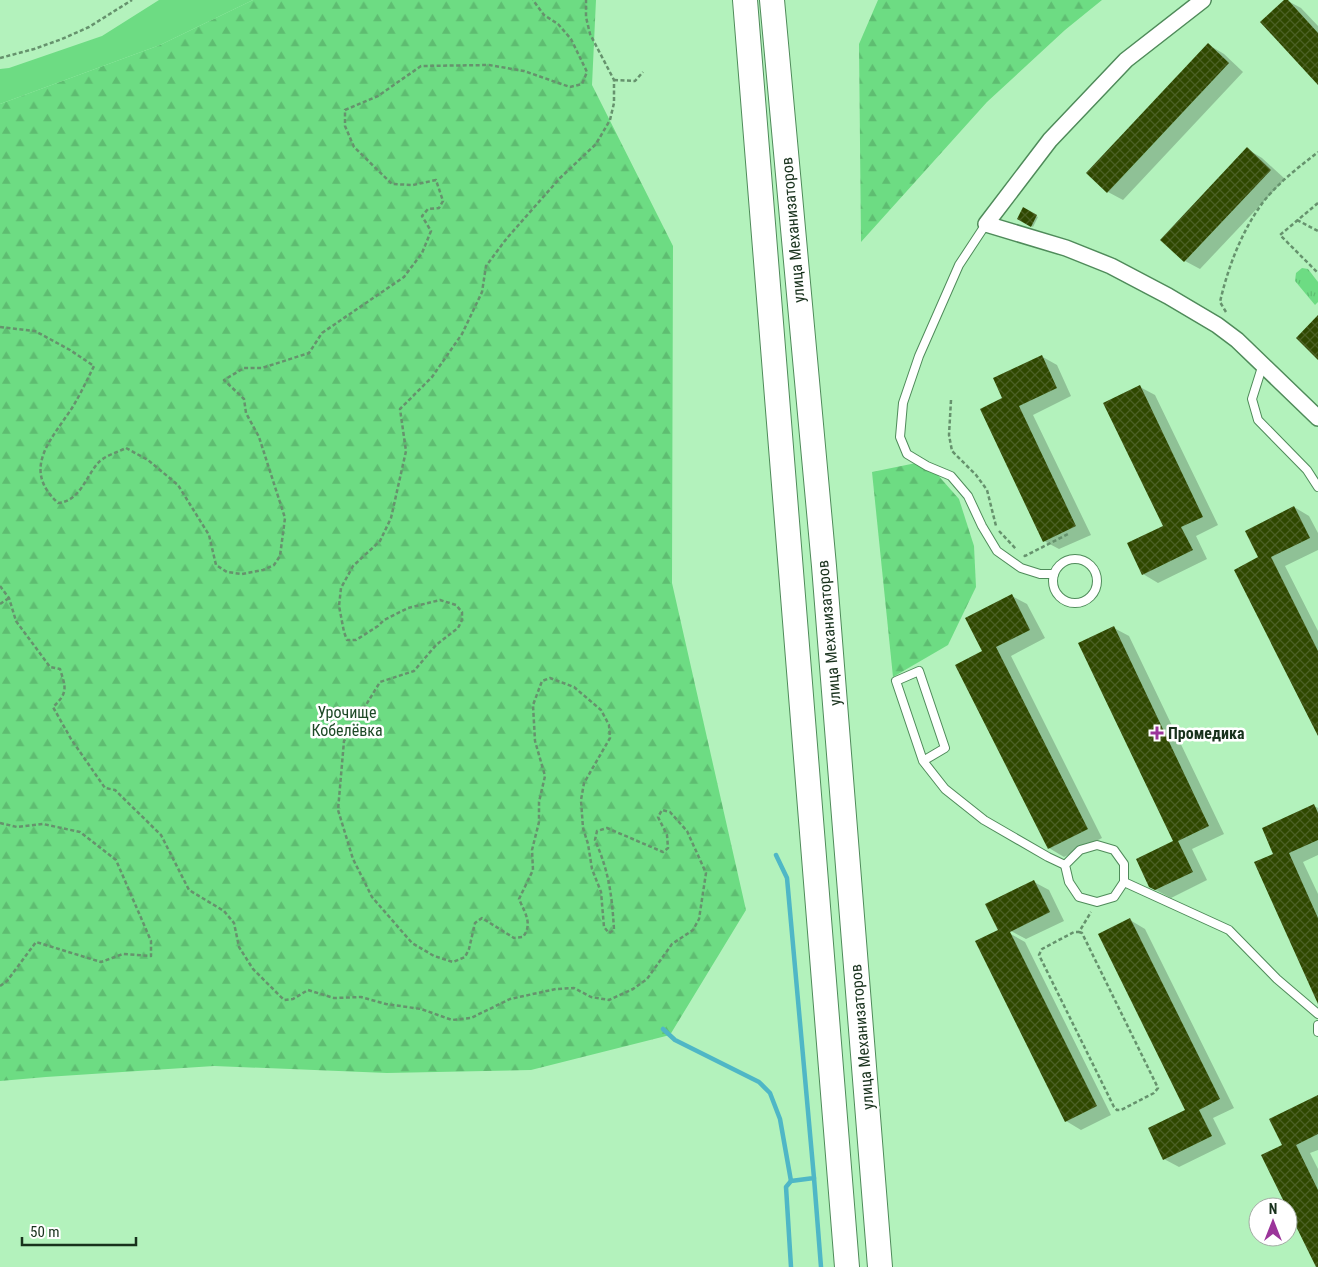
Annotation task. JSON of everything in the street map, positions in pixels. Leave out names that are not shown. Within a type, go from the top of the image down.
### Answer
[{"type":"main road","name":"улица Механизаторов","points":[[745,0],[847,1267]]},
{"type":"main road","name":"улица Механизаторов","points":[[772,0],[824,566],[880,1267]]},
{"type":"street","points":[[1203,0],[1126,60],[1050,140],[986,224],[1066,248],[1111,266],[1168,296],[1237,340],[1318,418]]},
{"type":"lane","points":[[986,224],[959,265],[918,356],[903,403],[900,437],[906,454],[927,466],[951,476],[957,482],[968,496],[982,526],[997,551],[1021,568],[1040,574],[1054,574]]},
{"type":"lane","points":[[1263,364],[1252,399],[1258,420],[1307,470],[1318,487]]},
{"type":"lane","points":[[1078,559],[1092,566],[1098,580],[1093,595],[1080,603],[1065,601],[1054,590],[1054,574],[1063,562],[1078,559]]},
{"type":"lane","points":[[923,762],[945,748],[918,671],[896,681],[923,762],[945,789],[984,820],[1065,865]]},
{"type":"lane","points":[[1097,845],[1114,850],[1124,864],[1124,882],[1114,897],[1097,902],[1079,896],[1069,882],[1065,865],[1080,850],[1097,845]]},
{"type":"lane","points":[[1124,882],[1229,930],[1277,979],[1318,1014]]},
{"type":"lane","points":[[1318,1025],[1318,1032]]},
{"type":"path","points":[[0,58],[62,39],[89,27],[132,0]]},
{"type":"path","points":[[0,328],[35,331],[70,350],[94,366],[74,405],[44,449],[39,464],[41,479],[49,495],[58,503],[66,502],[75,496],[99,461],[126,448],[148,460],[178,485],[208,535],[216,564],[227,572],[242,574],[263,570],[274,565],[280,556],[285,518],[259,437],[246,413],[244,399],[224,380],[244,368],[262,368],[309,353],[322,333],[404,277],[422,253],[432,231],[422,216],[428,209],[439,208],[443,201],[436,180],[413,184],[392,184],[354,147],[345,126],[345,110],[378,96],[421,66],[489,65],[524,71],[570,86],[582,84],[587,72],[571,39],[558,24],[544,15],[533,0]]},
{"type":"path","points":[[0,586],[9,598],[16,621],[50,666],[60,669],[66,686],[62,698],[53,707],[71,740],[105,788],[115,790],[161,835],[189,890],[224,911],[234,922],[239,947],[253,969],[284,1000],[293,999],[308,990],[334,998],[361,997],[386,1004],[421,1009],[452,1020],[471,1018],[510,999],[556,989],[574,988],[590,996],[608,1000],[633,989],[647,979],[672,944],[693,930],[699,919],[706,873],[687,831],[670,812],[662,810],[658,817],[667,835],[668,848],[663,852],[607,828],[598,831],[595,840],[605,861],[612,896],[614,930],[609,933],[604,927],[601,892],[592,869],[583,828],[581,800],[584,783],[610,738],[609,725],[601,710],[574,687],[550,678],[542,681],[533,705],[535,741],[545,776],[539,802],[539,822],[532,850],[533,870],[519,899],[528,921],[528,930],[523,937],[514,938],[482,918],[474,923],[469,949],[464,957],[453,962],[434,956],[412,943],[372,897],[353,859],[338,810],[344,741],[380,682],[414,671],[436,644],[458,628],[462,620],[462,612],[456,605],[440,600],[408,608],[384,620],[356,640],[347,640],[339,606],[341,588],[353,566],[380,541],[391,518],[406,451],[400,409],[432,377],[462,334],[482,292],[486,266],[507,238],[560,178],[596,144],[610,120],[614,103],[614,80],[590,34],[586,17],[586,0]]},
{"type":"path","points":[[614,80],[635,81],[643,72]]},
{"type":"path","points":[[1230,319],[1220,302],[1226,275],[1245,232],[1264,201],[1295,170],[1318,152]]},
{"type":"path","points":[[1318,203],[1280,235],[1318,273]]},
{"type":"path","points":[[1296,220],[1318,231]]},
{"type":"path","points":[[951,400],[949,435],[952,451],[976,475],[987,490],[990,509],[997,529],[1025,556],[1070,534]]},
{"type":"path","points":[[0,604],[9,598]]},
{"type":"path","points":[[0,823],[17,827],[43,824],[80,832],[116,860],[151,941],[151,956],[123,954],[100,962],[36,942],[0,986]]},
{"type":"path","points":[[1079,932],[1097,902]]},
{"type":"path","points":[[1074,932],[1079,932],[1082,933],[1158,1088],[1154,1093],[1121,1110],[1117,1110],[1114,1107],[1039,955],[1042,948],[1074,932]]},
{"type":"green space","points":[[159,0],[253,0],[160,45],[0,104],[0,69],[9,68],[102,36]]},
{"type":"green space","name":"Урочище Кобелёвка","points":[[253,0],[596,0],[592,85],[673,246],[672,583],[746,910],[670,1035],[531,1070],[387,1073],[214,1066],[0,1081],[0,104],[160,45]]},
{"type":"green space","points":[[878,0],[1102,0],[1065,30],[987,102],[861,242],[859,44]]},
{"type":"green space","points":[[1302,268],[1308,269],[1318,282],[1318,302],[1315,305],[1295,281],[1296,273]]},
{"type":"green space","points":[[916,463],[936,473],[959,499],[974,546],[976,587],[948,645],[893,677],[872,472]]},
{"type":"building","points":[[1284,0],[1288,0],[1318,33],[1318,85],[1260,22]]},
{"type":"building","points":[[1208,43],[1229,63],[1107,193],[1086,173]]},
{"type":"building","points":[[1247,147],[1271,170],[1184,262],[1160,240]]},
{"type":"building","points":[[1023,207],[1037,215],[1031,227],[1017,219]]},
{"type":"building","points":[[1318,315],[1318,360],[1296,338]]},
{"type":"building","points":[[1042,355],[1057,388],[1019,406],[1076,526],[1043,542],[980,409],[1002,398],[993,378]]},
{"type":"building","points":[[1140,385],[1203,517],[1181,527],[1193,550],[1142,575],[1127,543],[1163,526],[1103,403]]},
{"type":"building","points":[[1294,506],[1310,538],[1271,557],[1318,651],[1318,736],[1234,570],[1258,557],[1245,531]]},
{"type":"building","points":[[1012,594],[1030,630],[996,647],[1088,829],[1048,849],[955,665],[982,651],[965,618]]},
{"type":"building","points":[[1114,626],[1209,826],[1178,841],[1193,872],[1155,890],[1149,887],[1136,859],[1173,841],[1078,643]]},
{"type":"building","points":[[1314,804],[1318,813],[1318,840],[1289,853],[1318,918],[1318,1004],[1254,862],[1273,854],[1262,828]]},
{"type":"building","points":[[1034,880],[1050,912],[1010,932],[1097,1106],[1065,1122],[975,941],[998,930],[985,904]]},
{"type":"building","points":[[1130,918],[1220,1099],[1199,1110],[1212,1136],[1163,1160],[1148,1128],[1185,1110],[1098,934]]},
{"type":"building","points":[[1318,1095],[1318,1134],[1296,1145],[1318,1190],[1318,1267],[1316,1267],[1298,1230],[1298,1197],[1282,1197],[1261,1155],[1282,1145],[1269,1119]]},
{"type":"waterway","points":[[776,855],[787,878],[814,1178],[791,1181],[786,1187],[791,1267]]},
{"type":"waterway","points":[[663,1029],[675,1040],[759,1082],[770,1093],[780,1119],[791,1181]]},
{"type":"waterway","points":[[814,1178],[821,1267]]},
{"type":"place","name":"Промедика","points":[[1157,733]]}]
